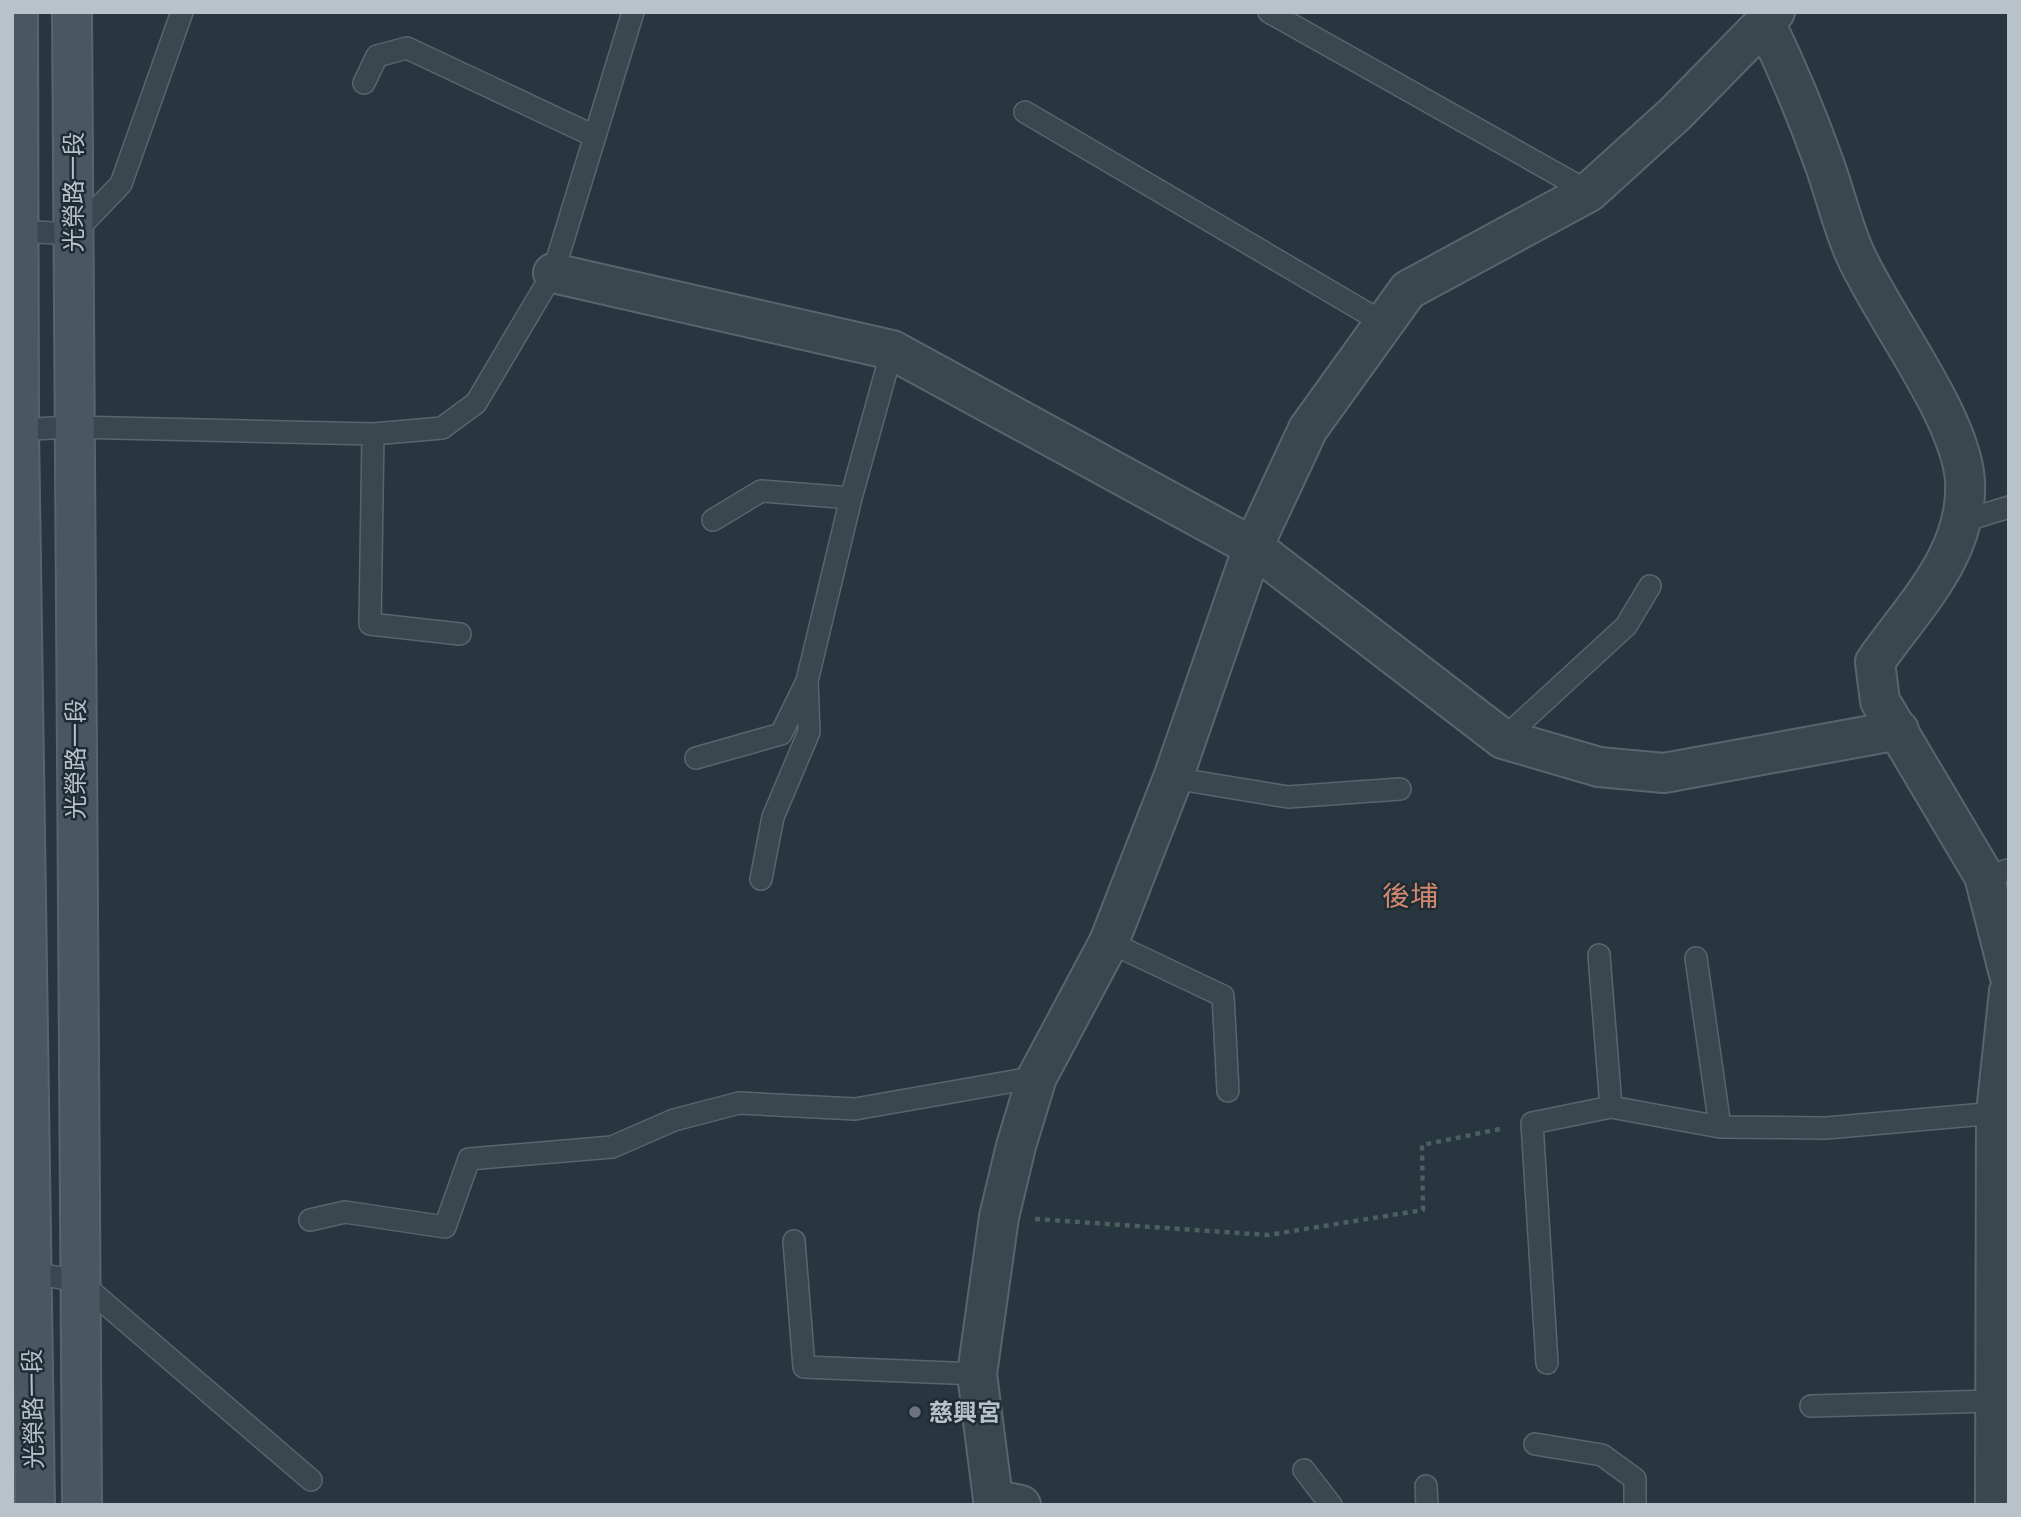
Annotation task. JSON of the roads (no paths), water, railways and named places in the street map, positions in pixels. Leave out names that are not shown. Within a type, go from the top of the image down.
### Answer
[{"type":"main road","name":"光榮路一段","points":[[18,12],[16,430],[35,1505]]},
{"type":"main road","name":"光榮路一段","points":[[72,12],[82,1505]]},
{"type":"street","points":[[1003,1503],[977,1374],[999,1216],[1037,1077],[1109,942],[1173,778],[1253,547],[1308,429],[1382,322],[1408,290],[1589,192],[1675,114],[1770,17],[1824,162],[1854,253],[1951,428],[1965,480],[1961,522],[1949,555],[1916,609],[1875,662],[1880,701],[1996,873],[2009,974]]},
{"type":"street","points":[[553,273],[892,351],[1253,547],[1503,739],[1599,767],[1664,773],[1899,730]]},
{"type":"street","points":[[1995,1505],[1993,1401],[2003,1158],[1996,1113],[2009,990]]},
{"type":"lane","points":[[18,231],[73,234],[121,184],[182,12]]},
{"type":"lane","points":[[16,430],[73,427],[373,434],[442,428],[475,402],[553,273],[633,12]]},
{"type":"lane","points":[[1269,12],[1589,192]]},
{"type":"lane","points":[[364,83],[377,56],[407,48],[594,136]]},
{"type":"lane","points":[[1026,112],[1382,322]]},
{"type":"lane","points":[[696,758],[781,734],[807,681],[851,498],[892,351]]},
{"type":"lane","points":[[373,434],[370,624],[460,634]]},
{"type":"lane","points":[[713,520],[761,491],[851,498]]},
{"type":"lane","points":[[1961,522],[2009,508]]},
{"type":"lane","points":[[1503,739],[1626,626],[1650,586]]},
{"type":"lane","points":[[761,879],[773,817],[808,732],[807,681]]},
{"type":"lane","points":[[1173,778],[1288,797],[1400,789]]},
{"type":"lane","points":[[1109,942],[1223,996],[1228,1091]]},
{"type":"lane","points":[[1599,955],[1611,1107]]},
{"type":"lane","points":[[1696,958],[1720,1127]]},
{"type":"lane","points":[[310,1220],[345,1212],[445,1227],[469,1159],[612,1147],[674,1120],[739,1104],[855,1109],[1037,1077]]},
{"type":"lane","points":[[1547,1363],[1532,1123],[1611,1107],[1720,1127],[1826,1128],[1996,1113]]},
{"type":"lane","points":[[794,1241],[804,1367],[977,1374]]},
{"type":"lane","points":[[32,1273],[79,1281],[310,1480]]},
{"type":"lane","points":[[1811,1405],[1993,1401]]},
{"type":"lane","points":[[1535,1444],[1601,1455],[1635,1479],[1635,1505]]},
{"type":"lane","points":[[1304,1470],[1331,1505]]},
{"type":"place","name":"慈興宮","points":[[915,1412]]},
{"type":"district","name":"後埔","points":[[1410,896]]}]
